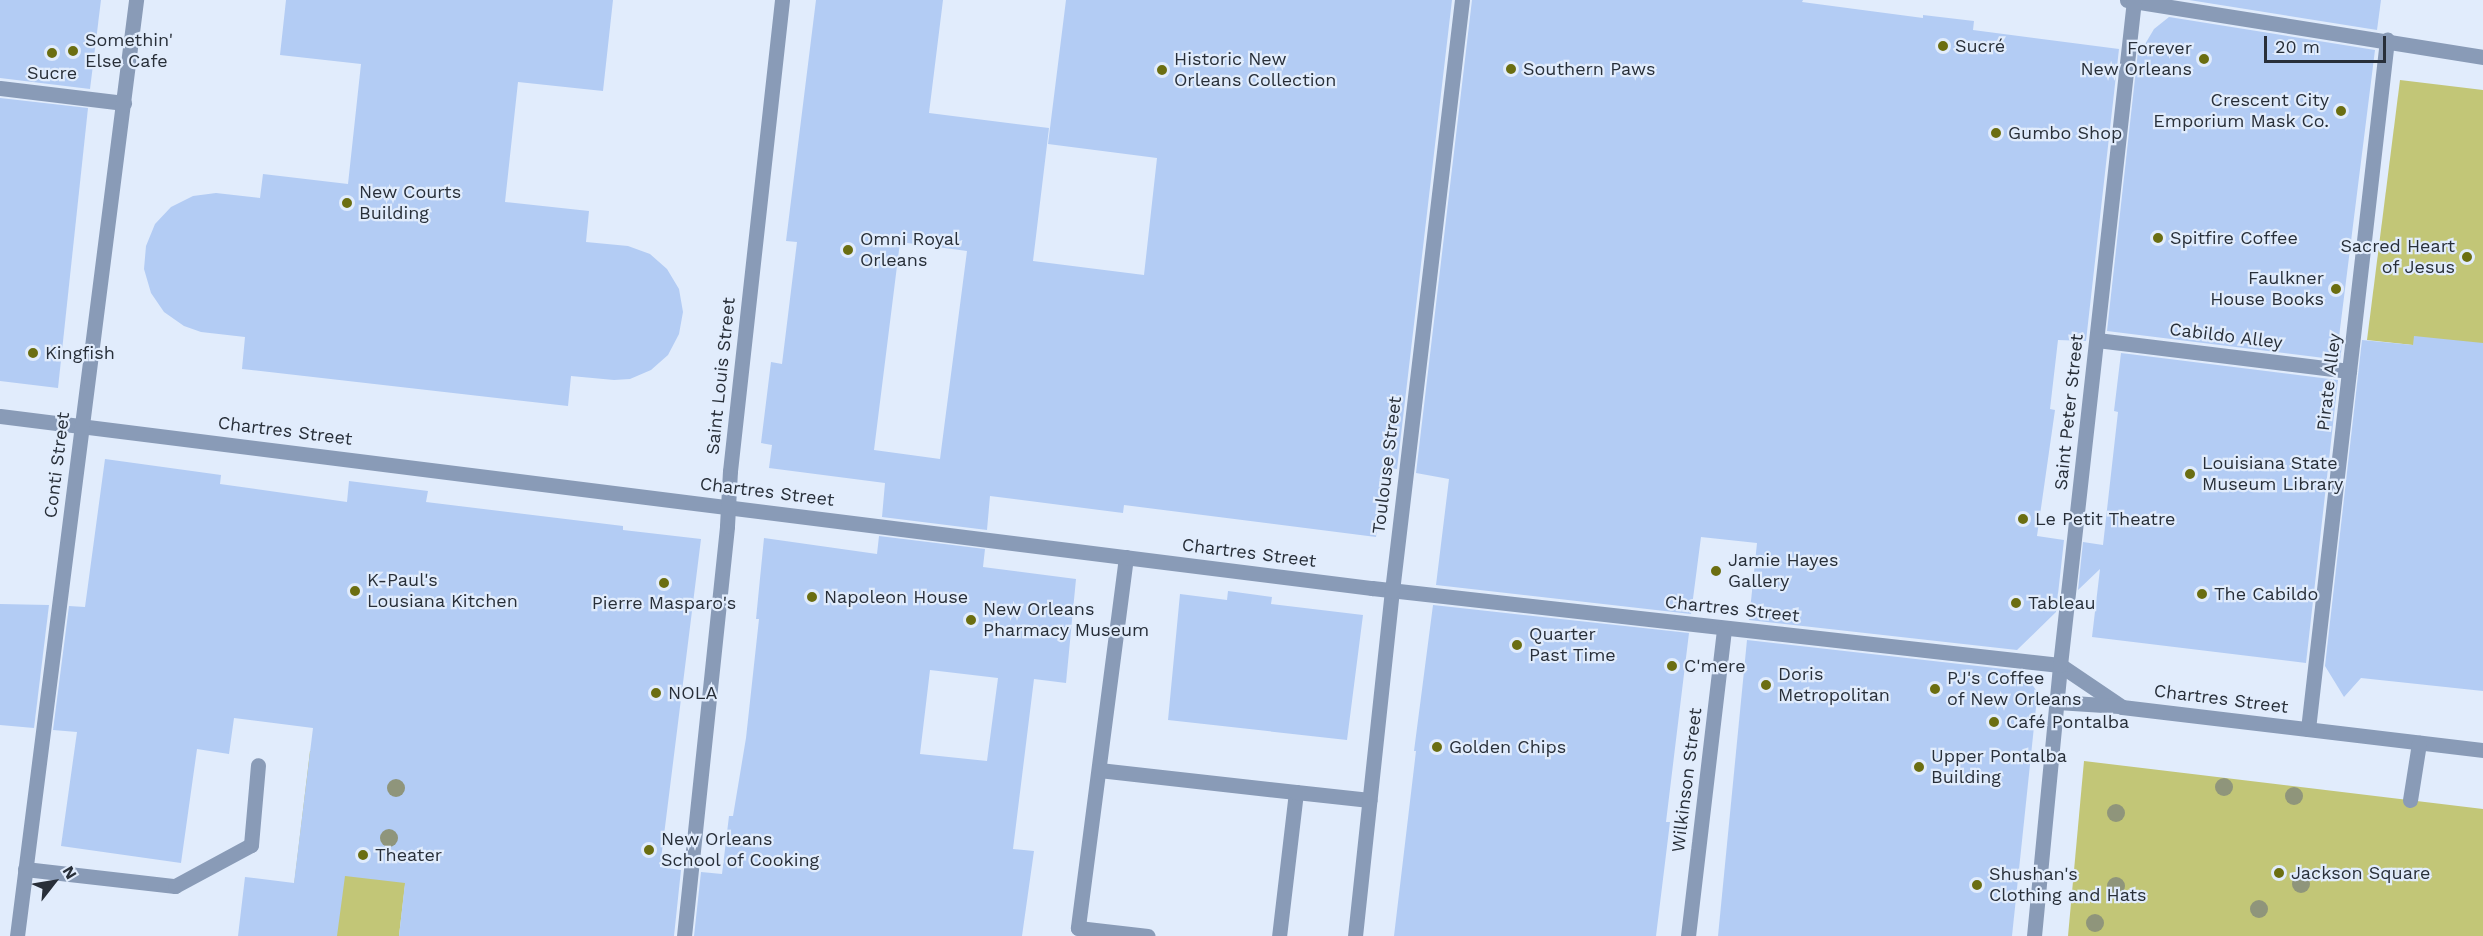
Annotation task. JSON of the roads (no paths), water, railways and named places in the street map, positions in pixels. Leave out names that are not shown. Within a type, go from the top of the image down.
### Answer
[{"type":"street","name":"Conti Street","points":[[17,936],[136,0]]},
{"type":"street","name":"Saint Louis Street","points":[[684,936],[782,0]]},
{"type":"street","name":"Toulouse Street","points":[[1355,936],[1392,591],[1462,0]]},
{"type":"street","points":[[2131,0],[2483,57]]},
{"type":"street","name":"Saint Peter Street","points":[[2034,936],[2060,665],[2097,340],[2131,0]]},
{"type":"street","name":"Pirate Alley","points":[[2308,729],[2387,40]]},
{"type":"street","points":[[0,88],[124,103]]},
{"type":"street","name":"Cabildo Alley","points":[[2097,340],[2349,371]]},
{"type":"street","name":"Chartres Street","points":[[0,416],[1392,591],[2060,665],[2122,706],[2483,750]]},
{"type":"street","points":[[1126,557],[1078,928],[1148,936]]},
{"type":"street","name":"Wilkinson Street","points":[[1688,936],[1724,628]]},
{"type":"street","points":[[2057,702],[2122,706]]},
{"type":"street","points":[[2410,800],[2419,742]]},
{"type":"street","points":[[25,869],[175,886],[251,844],[258,765]]},
{"type":"street","points":[[1099,770],[1370,800]]},
{"type":"street","points":[[1279,936],[1296,792]]},
{"type":"place","name":"Sucré","points":[[1943,46]]},
{"type":"place","name":"Somethin' Else Cafe","points":[[73,51]]},
{"type":"place","name":"Sucre","points":[[52,53]]},
{"type":"place","name":"Forever New Orleans","points":[[2204,59]]},
{"type":"place","name":"Southern Paws","points":[[1511,69]]},
{"type":"place","name":"Historic New Orleans Collection","points":[[1162,70]]},
{"type":"place","name":"Crescent City Emporium Mask Co.","points":[[2341,111]]},
{"type":"place","name":"Gumbo Shop","points":[[1996,133]]},
{"type":"place","name":"New Courts Building","points":[[347,203]]},
{"type":"place","name":"Spitfire Coffee","points":[[2158,238]]},
{"type":"place","name":"Omni Royal Orleans","points":[[848,250]]},
{"type":"place","name":"Sacred Heart of Jesus","points":[[2467,257]]},
{"type":"place","name":"Faulkner House Books","points":[[2336,289]]},
{"type":"place","name":"Kingfish","points":[[33,353]]},
{"type":"place","name":"Louisiana State Museum Library","points":[[2190,474]]},
{"type":"place","name":"Le Petit Theatre","points":[[2023,519]]},
{"type":"place","name":"Jamie Hayes Gallery","points":[[1716,571]]},
{"type":"place","name":"Pierre Masparo's","points":[[664,583]]},
{"type":"place","name":"K-Paul's Lousiana Kitchen","points":[[355,591]]},
{"type":"place","name":"The Cabildo","points":[[2202,594]]},
{"type":"place","name":"Napoleon House","points":[[812,597]]},
{"type":"place","name":"Tableau","points":[[2016,603]]},
{"type":"place","name":"New Orleans Pharmacy Museum","points":[[971,620]]},
{"type":"place","name":"Quarter Past Time","points":[[1517,645]]},
{"type":"place","name":"C'mere","points":[[1672,666]]},
{"type":"place","name":"Doris Metropolitan","points":[[1766,685]]},
{"type":"place","name":"PJ's Coffee of New Orleans","points":[[1935,689]]},
{"type":"place","name":"NOLA","points":[[656,693]]},
{"type":"place","name":"Café Pontalba","points":[[1994,722]]},
{"type":"place","name":"Golden Chips","points":[[1437,747]]},
{"type":"place","name":"Upper Pontalba Building","points":[[1919,767]]},
{"type":"place","name":"New Orleans School of Cooking","points":[[649,850]]},
{"type":"place","name":"Theater","points":[[363,855]]},
{"type":"place","name":"Jackson Square","points":[[2279,873]]},
{"type":"place","name":"Shushan's Clothing and Hats","points":[[1977,885]]}]
